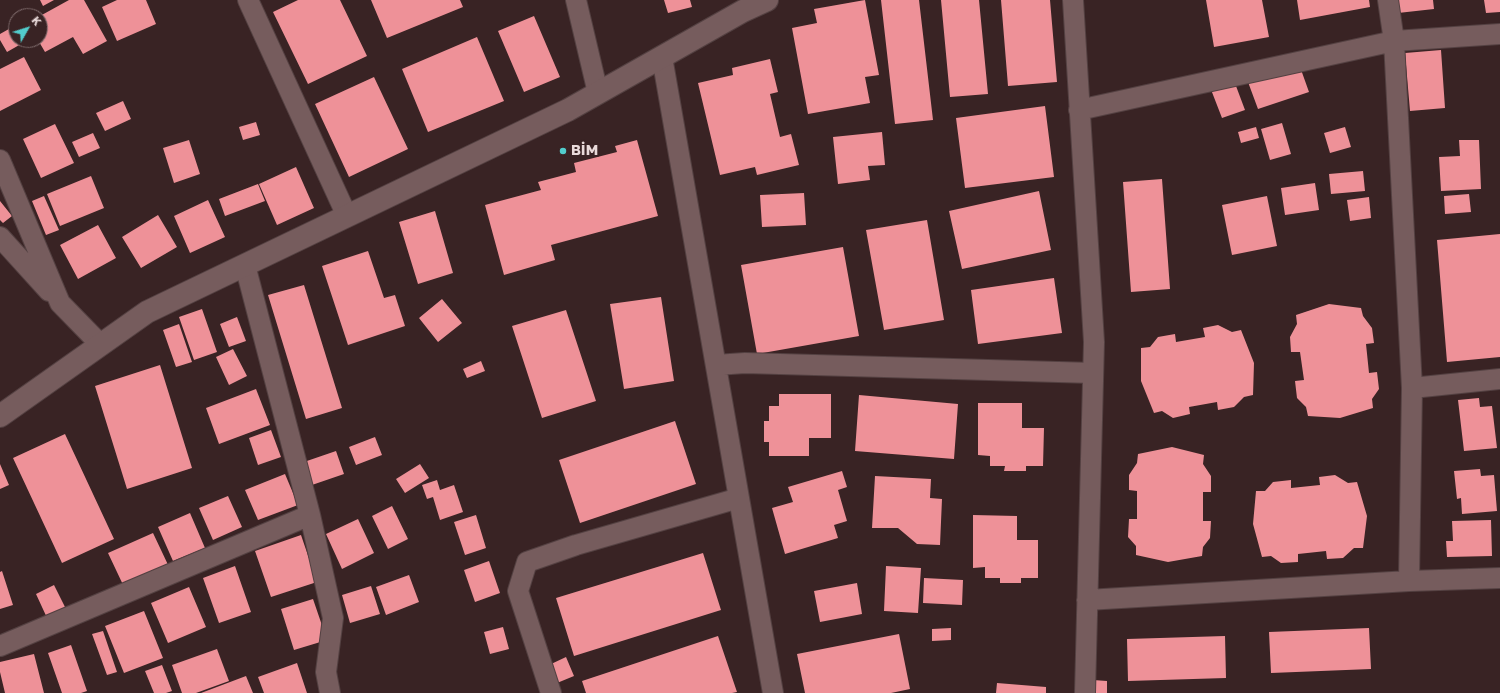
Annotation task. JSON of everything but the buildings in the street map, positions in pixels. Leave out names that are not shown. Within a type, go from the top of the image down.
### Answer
[{"type":"street","points":[[248,0],[348,216]]},
{"type":"street","points":[[576,0],[598,93]]},
{"type":"street","points":[[0,416],[147,312],[568,110],[743,11],[767,0]]},
{"type":"street","points":[[1072,0],[1094,342],[1085,693]]},
{"type":"street","points":[[1388,0],[1394,42],[1412,388],[1409,581]]},
{"type":"street","points":[[1079,110],[1394,42],[1500,34]]},
{"type":"street","points":[[662,58],[773,693]]},
{"type":"street","points":[[0,160],[60,303]]},
{"type":"street","points":[[0,237],[60,303],[100,344]]},
{"type":"street","points":[[245,265],[310,515],[333,618],[326,672],[330,693]]},
{"type":"street","points":[[716,365],[745,363],[1093,373]]},
{"type":"street","points":[[1412,388],[1500,379]]},
{"type":"street","points":[[551,693],[518,591],[527,562],[576,545],[739,498]]},
{"type":"street","points":[[0,646],[310,515]]},
{"type":"street","points":[[1087,600],[1409,581],[1500,578]]},
{"type":"place","name":"BİM","points":[[563,151]]}]
